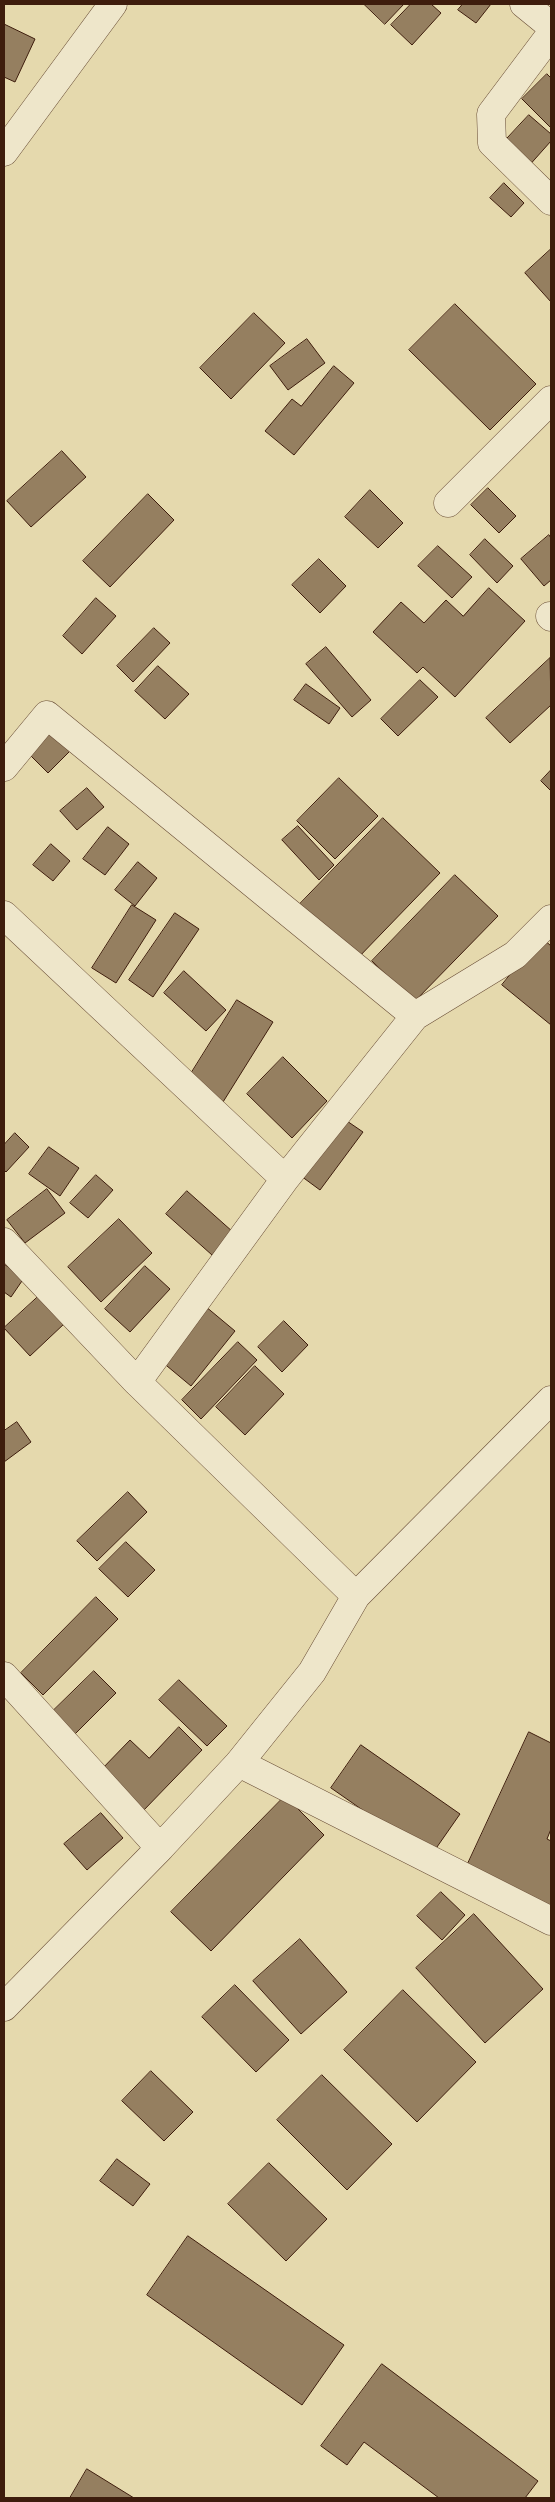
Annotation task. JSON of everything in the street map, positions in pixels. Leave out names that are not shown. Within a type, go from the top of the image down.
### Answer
[{"type":"street","points":[[4,152],[113,4]]},
{"type":"street","points":[[524,4],[551,26]]},
{"type":"street","points":[[551,34],[491,114],[492,143],[551,201]]},
{"type":"street","points":[[448,503],[551,400]]},
{"type":"street","points":[[4,766],[47,715],[415,1016]]},
{"type":"street","points":[[4,915],[285,1179]]},
{"type":"street","points":[[137,1382],[285,1179],[415,1016],[515,955],[551,919]]},
{"type":"street","points":[[4,1242],[137,1382],[356,1596]]},
{"type":"street","points":[[4,2007],[160,1848],[239,1762],[312,1672],[356,1596],[551,1400]]},
{"type":"street","points":[[4,1676],[160,1848]]},
{"type":"street","points":[[239,1762],[551,1921]]},
{"type":"building","points":[[364,4],[404,4],[385,24]]},
{"type":"building","points":[[411,4],[431,4],[441,13],[412,45],[391,25]]},
{"type":"building","points":[[463,4],[491,4],[476,23],[458,10]]},
{"type":"building","points":[[4,24],[35,39],[15,82],[4,77]]},
{"type":"building","points":[[547,74],[551,78],[551,128],[522,99]]},
{"type":"building","points":[[529,115],[551,134],[551,141],[527,168],[502,144]]},
{"type":"building","points":[[504,183],[524,203],[511,217],[490,198]]},
{"type":"building","points":[[551,249],[551,302],[525,273]]},
{"type":"building","points":[[455,304],[536,384],[490,430],[409,350]]},
{"type":"building","points":[[254,313],[285,343],[231,399],[200,368]]},
{"type":"building","points":[[307,339],[325,363],[288,390],[270,366]]},
{"type":"building","points":[[334,366],[354,383],[294,455],[265,431],[292,399],[301,406]]},
{"type":"building","points":[[62,451],[86,477],[31,527],[7,501]]},
{"type":"building","points":[[488,488],[516,516],[499,533],[471,505]]},
{"type":"building","points":[[370,490],[403,523],[378,548],[345,517]]},
{"type":"building","points":[[148,494],[174,520],[110,587],[83,561]]},
{"type":"building","points":[[549,535],[551,538],[551,580],[544,586],[521,559]]},
{"type":"building","points":[[485,539],[513,566],[497,583],[470,555]]},
{"type":"building","points":[[438,546],[472,577],[452,598],[418,566]]},
{"type":"building","points":[[319,559],[346,586],[320,613],[292,585]]},
{"type":"building","points":[[489,588],[525,621],[455,697],[423,667],[417,673],[373,632],[401,602],[424,623],[446,600],[463,616]]},
{"type":"building","points":[[96,598],[116,616],[82,654],[63,636]]},
{"type":"building","points":[[154,628],[170,643],[133,682],[117,666]]},
{"type":"building","points":[[326,647],[371,700],[352,717],[306,664]]},
{"type":"building","points":[[550,658],[551,705],[510,743],[486,718]]},
{"type":"building","points":[[158,666],[189,694],[165,719],[135,691]]},
{"type":"building","points":[[420,680],[438,697],[398,736],[381,719]]},
{"type":"building","points":[[306,684],[340,708],[329,724],[294,700]]},
{"type":"building","points":[[47,729],[70,751],[48,773],[26,751]]},
{"type":"building","points":[[551,770],[551,791],[541,781]]},
{"type":"building","points":[[339,778],[378,816],[335,859],[297,821]]},
{"type":"building","points":[[87,788],[104,807],[77,830],[60,811]]},
{"type":"building","points":[[383,818],[440,873],[355,961],[298,906]]},
{"type":"building","points":[[298,826],[334,865],[319,880],[282,840]]},
{"type":"building","points":[[108,827],[129,844],[105,875],[83,859]]},
{"type":"building","points":[[51,844],[70,861],[53,881],[33,865]]},
{"type":"building","points":[[138,862],[157,878],[135,906],[115,890]]},
{"type":"building","points":[[455,875],[498,916],[414,1002],[372,961]]},
{"type":"building","points":[[132,905],[156,920],[116,983],[92,968]]},
{"type":"building","points":[[175,913],[199,929],[153,997],[129,980]]},
{"type":"building","points":[[541,937],[551,946],[551,1025],[502,985]]},
{"type":"building","points":[[184,971],[226,1010],[206,1031],[164,993]]},
{"type":"building","points":[[237,1000],[273,1022],[223,1102],[187,1080]]},
{"type":"building","points":[[283,1057],[327,1101],[292,1138],[247,1094]]},
{"type":"building","points":[[344,1119],[363,1132],[320,1190],[301,1176]]},
{"type":"building","points":[[15,1133],[29,1147],[6,1172],[4,1170],[4,1145]]},
{"type":"building","points":[[49,1147],[79,1168],[60,1196],[29,1174]]},
{"type":"building","points":[[96,1175],[113,1190],[88,1218],[70,1203]]},
{"type":"building","points":[[47,1189],[65,1213],[25,1243],[7,1220]]},
{"type":"building","points":[[187,1191],[233,1232],[212,1255],[166,1214]]},
{"type":"building","points":[[119,1219],[152,1253],[101,1302],[68,1267]]},
{"type":"building","points":[[4,1264],[24,1278],[11,1297],[4,1292]]},
{"type":"building","points":[[145,1266],[170,1289],[130,1332],[105,1309]]},
{"type":"building","points":[[40,1295],[65,1323],[30,1356],[4,1328]]},
{"type":"building","points":[[205,1306],[235,1331],[191,1386],[161,1361]]},
{"type":"building","points":[[284,1321],[308,1345],[282,1372],[258,1347]]},
{"type":"building","points":[[238,1342],[257,1360],[201,1419],[182,1400]]},
{"type":"building","points":[[255,1366],[284,1394],[245,1435],[216,1407]]},
{"type":"building","points":[[17,1422],[31,1442],[4,1462],[4,1431]]},
{"type":"building","points":[[128,1492],[147,1512],[97,1561],[77,1541]]},
{"type":"building","points":[[126,1542],[155,1570],[128,1597],[99,1569]]},
{"type":"building","points":[[96,1597],[118,1619],[43,1695],[21,1673]]},
{"type":"building","points":[[94,1671],[116,1693],[75,1734],[52,1712]]},
{"type":"building","points":[[179,1680],[227,1726],[207,1746],[159,1700]]},
{"type":"building","points":[[179,1727],[202,1750],[142,1812],[99,1772],[130,1740],[149,1758]]},
{"type":"building","points":[[529,1732],[551,1743],[551,1829],[547,1839],[551,1841],[551,1911],[465,1870]]},
{"type":"building","points":[[361,1745],[460,1814],[430,1857],[331,1788]]},
{"type":"building","points":[[285,1796],[324,1835],[211,1951],[171,1912]]},
{"type":"building","points":[[101,1813],[123,1838],[87,1870],[64,1844]]},
{"type":"building","points":[[441,1892],[465,1915],[442,1940],[417,1916]]},
{"type":"building","points":[[474,1914],[543,1989],[485,2043],[416,1968]]},
{"type":"building","points":[[300,1939],[347,1992],[301,2034],[253,1981]]},
{"type":"building","points":[[235,1985],[289,2040],[256,2072],[202,2017]]},
{"type":"building","points":[[403,1990],[476,2062],[417,2122],[344,2050]]},
{"type":"building","points":[[151,2071],[193,2112],[164,2141],[122,2101]]},
{"type":"building","points":[[322,2075],[392,2144],[347,2190],[277,2120]]},
{"type":"building","points":[[117,2159],[150,2184],[133,2206],[100,2181]]},
{"type":"building","points":[[269,2163],[327,2219],[286,2261],[228,2204]]},
{"type":"building","points":[[188,2236],[344,2345],[302,2405],[147,2295]]},
{"type":"building","points":[[382,2364],[538,2481],[525,2498],[439,2498],[364,2442],[347,2465],[321,2446]]},
{"type":"building","points":[[87,2469],[134,2498],[70,2498]]}]
